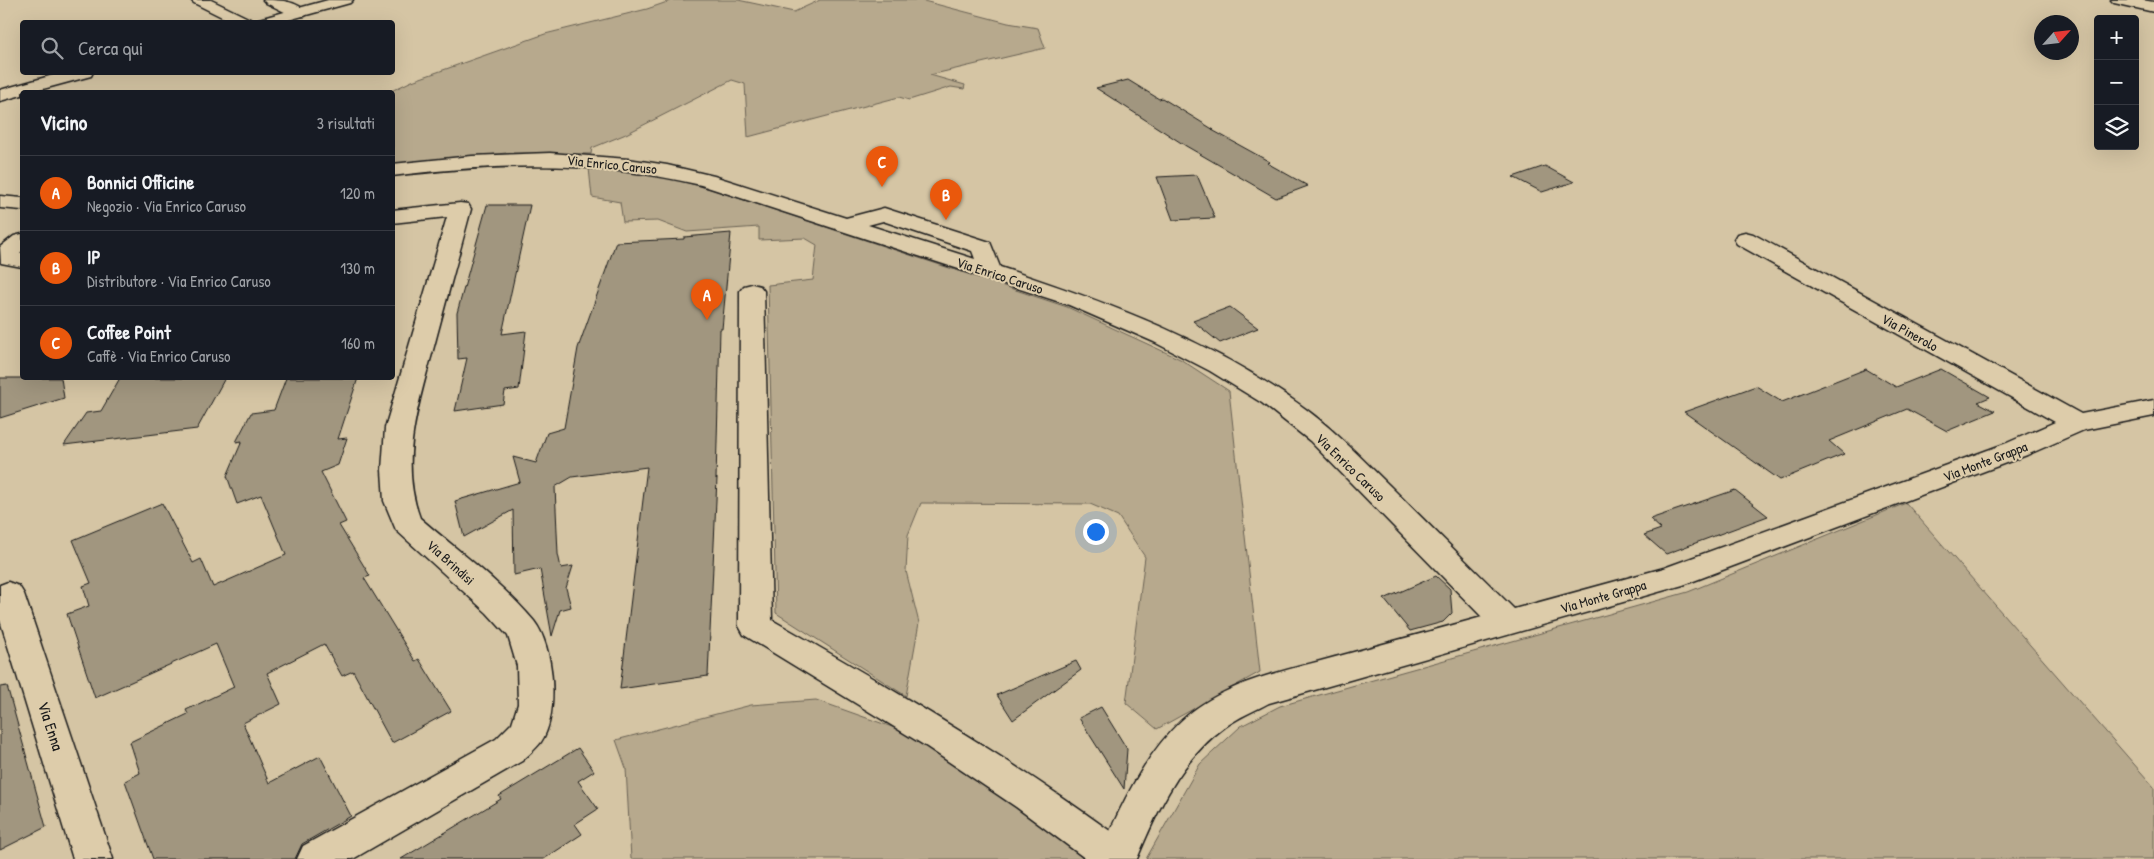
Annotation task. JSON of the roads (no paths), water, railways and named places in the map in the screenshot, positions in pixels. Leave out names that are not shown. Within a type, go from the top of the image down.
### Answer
[{"type":"street","points":[[199,0],[240,20]]},
{"type":"street","points":[[271,0],[299,13]]},
{"type":"street","points":[[272,20],[345,0]]},
{"type":"street","points":[[2119,0],[2154,7]]},
{"type":"street","points":[[21,90],[74,75]]},
{"type":"street","points":[[0,96],[20,90]]},
{"type":"street","name":"Via Enrico Caruso","points":[[395,170],[500,159],[601,160],[672,171],[708,180],[1077,300],[1132,322],[1190,350],[1241,378],[1298,416],[1342,456],[1507,622]]},
{"type":"street","points":[[0,202],[20,204]]},
{"type":"street","name":"Via Brindisi","points":[[316,859],[508,750],[528,731],[536,704],[534,666],[523,631],[498,604],[408,523],[399,501],[396,470],[399,428],[460,210],[395,217]]},
{"type":"street","name":"Via Pinerolo","points":[[1745,239],[2076,424]]},
{"type":"street","points":[[752,291],[756,626],[920,723],[1069,822],[1117,859]]},
{"type":"street","name":"Via Monte Grappa","points":[[1117,859],[1150,789],[1180,746],[1211,717],[1259,692],[1672,577],[2018,449],[2076,424],[2154,408]]},
{"type":"street","name":"Via Enna","points":[[8,594],[93,859]]},
{"type":"place","name":"Coffee Point","points":[[882,187]]},
{"type":"place","name":"IP","points":[[946,220]]},
{"type":"place","name":"Bonnici Officine","points":[[707,320]]}]
